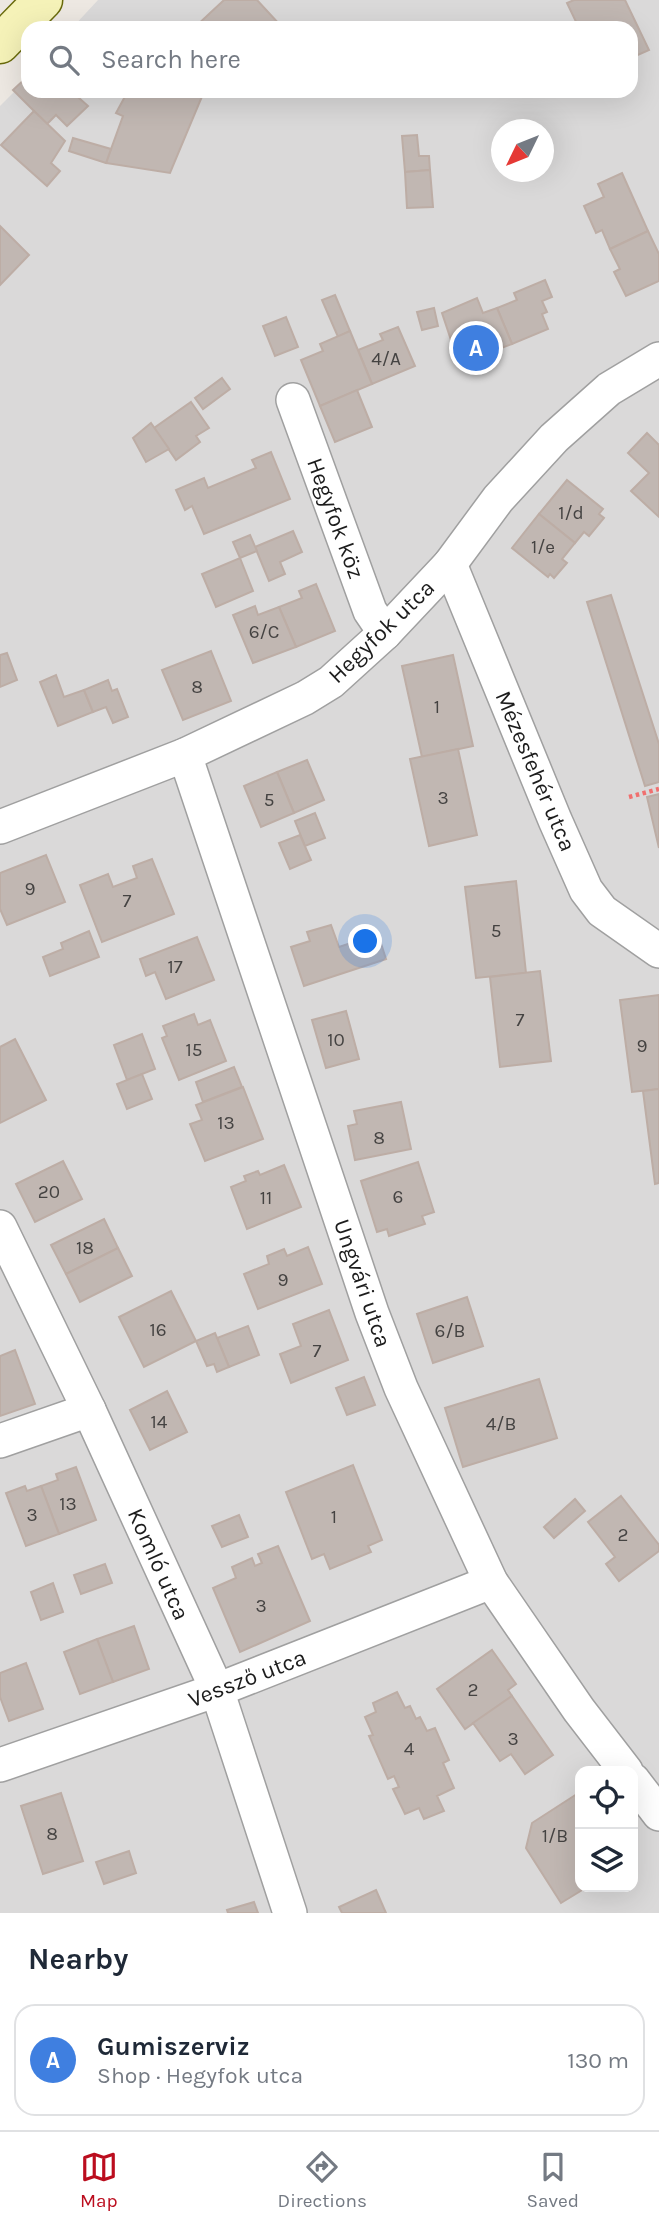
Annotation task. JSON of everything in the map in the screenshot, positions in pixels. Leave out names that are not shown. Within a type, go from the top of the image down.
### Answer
[{"type":"main road","points":[[22,21],[43,0]]},
{"type":"main road","points":[[0,44],[21,23]]},
{"type":"street","name":"Hegyfok utca","points":[[0,827],[185,755],[305,698],[331,682],[385,633],[450,564],[498,499],[554,438],[609,390],[659,359]]},
{"type":"street","name":"Hegyfok köz","points":[[293,400],[370,611],[385,633]]},
{"type":"street","name":"Mézesfehér utca","points":[[450,564],[586,890],[602,911],[659,951]]},
{"type":"street","name":"Ungvári utca","points":[[185,755],[372,1313],[401,1388],[491,1583],[579,1710],[622,1766]]},
{"type":"street","name":"Komló utca","points":[[0,1227],[89,1410],[217,1690],[290,1913]]},
{"type":"street","points":[[0,1441],[89,1410]]},
{"type":"street","name":"Vessző utca","points":[[0,1765],[217,1690],[491,1583]]},
{"type":"street","points":[[638,1787],[659,1814]]},
{"type":"path","points":[[629,797],[659,789]]},
{"type":"shaded area","points":[[98,0],[659,0],[659,1913],[0,1913],[0,106],[16,90],[21,90],[21,98],[638,98],[638,21],[78,21]]},
{"type":"building","points":[[224,0],[257,0],[276,21],[202,21]]},
{"type":"building","points":[[574,0],[625,0],[635,21],[576,21],[567,3]]},
{"type":"building","points":[[638,27],[649,50],[638,55]]},
{"type":"building","points":[[21,83],[21,98],[13,90]]},
{"type":"building","points":[[21,98],[79,98],[88,106],[67,126],[56,115],[47,124]]},
{"type":"building","points":[[124,98],[201,98],[170,173],[106,163],[123,116],[116,113]]},
{"type":"building","points":[[34,111],[65,141],[51,163],[60,171],[47,186],[1,145]]},
{"type":"building","points":[[417,135],[419,156],[429,156],[430,170],[405,172],[402,136]]},
{"type":"building","points":[[73,138],[111,149],[106,163],[69,151]]},
{"type":"building","points":[[430,170],[433,207],[407,208],[405,172]]},
{"type":"building","points":[[622,173],[648,231],[610,249],[602,230],[596,233],[584,206],[604,197],[598,184]]},
{"type":"building","points":[[0,226],[29,255],[0,285]]},
{"type":"building","points":[[648,231],[659,254],[659,281],[626,296],[614,272],[620,269],[610,249]]},
{"type":"building","points":[[545,280],[552,297],[542,301],[547,312],[542,314],[548,329],[512,344],[497,308],[517,300],[514,293]]},
{"type":"building","points":[[335,295],[350,331],[338,337],[322,300]]},
{"type":"building","points":[[477,298],[483,313],[497,308],[512,344],[459,364],[442,313]]},
{"type":"building","points":[[434,308],[438,326],[422,330],[417,312]]},
{"type":"building","points":[[286,317],[298,347],[275,356],[263,326]]},
{"type":"building","points":[[398,327],[415,366],[372,384],[358,350],[383,340],[380,334]]},
{"type":"building","points":[[350,331],[372,384],[320,406],[301,360],[323,351],[320,344]]},
{"type":"building","points":[[222,378],[230,389],[203,409],[195,398]]},
{"type":"building","points":[[357,390],[372,427],[335,442],[320,406]]},
{"type":"building","points":[[191,402],[209,428],[196,436],[200,442],[176,460],[154,428]]},
{"type":"building","points":[[151,423],[169,449],[146,462],[133,438]]},
{"type":"building","points":[[647,433],[659,445],[659,517],[631,491],[649,473],[628,453]]},
{"type":"building","points":[[271,452],[290,499],[204,534],[192,506],[185,510],[176,490],[204,478],[208,488],[256,468],[252,460]]},
{"type":"building","points":[[567,480],[603,509],[599,514],[604,518],[589,536],[584,532],[575,543],[539,514]]},
{"type":"building","points":[[539,514],[575,543],[562,559],[567,563],[554,578],[550,574],[548,577],[512,548]]},
{"type":"building","points":[[293,531],[302,552],[280,562],[285,574],[269,581],[255,547]]},
{"type":"building","points":[[250,535],[257,551],[240,558],[233,542]]},
{"type":"building","points":[[240,558],[253,591],[216,607],[202,574]]},
{"type":"building","points":[[316,584],[335,631],[296,647],[279,607],[302,598],[299,591]]},
{"type":"building","points":[[611,595],[659,744],[659,782],[645,786],[587,602]]},
{"type":"building","points":[[255,606],[258,615],[279,607],[296,647],[253,663],[233,615]]},
{"type":"building","points":[[211,651],[231,701],[183,720],[162,670]]},
{"type":"building","points":[[7,653],[17,680],[0,687],[0,655]]},
{"type":"building","points":[[453,655],[473,746],[422,757],[402,666]]},
{"type":"building","points":[[56,675],[64,697],[84,690],[93,712],[58,726],[40,682]]},
{"type":"building","points":[[108,680],[112,691],[117,689],[128,717],[113,723],[106,707],[93,712],[84,690]]},
{"type":"building","points":[[458,749],[477,835],[429,846],[410,759]]},
{"type":"building","points":[[307,760],[324,800],[294,813],[277,772]]},
{"type":"building","points":[[277,772],[294,813],[261,827],[244,786]]},
{"type":"building","points":[[659,794],[659,848],[647,797]]},
{"type":"building","points":[[315,813],[325,838],[305,846],[295,821]]},
{"type":"building","points":[[300,835],[311,860],[290,869],[279,843]]},
{"type":"building","points":[[46,855],[65,902],[7,925],[0,909],[0,873]]},
{"type":"building","points":[[152,859],[174,914],[102,942],[80,885],[108,874],[113,887],[137,878],[133,866]]},
{"type":"building","points":[[516,881],[526,973],[476,978],[465,887]]},
{"type":"building","points":[[331,925],[339,947],[378,934],[386,959],[304,986],[291,947],[310,941],[307,932]]},
{"type":"building","points":[[89,931],[99,957],[50,976],[43,957],[63,949],[61,943]]},
{"type":"building","points":[[197,937],[214,980],[166,999],[155,972],[146,976],[140,959]]},
{"type":"building","points":[[540,971],[551,1061],[500,1067],[490,977]]},
{"type":"building","points":[[659,995],[659,1089],[632,1092],[620,1000]]},
{"type":"building","points":[[346,1011],[359,1059],[326,1068],[312,1020]]},
{"type":"building","points":[[194,1014],[198,1025],[210,1020],[226,1061],[179,1080],[162,1038],[167,1036],[163,1026]]},
{"type":"building","points":[[142,1034],[155,1069],[127,1080],[114,1045]]},
{"type":"building","points":[[15,1039],[46,1100],[0,1123],[0,1047]]},
{"type":"building","points":[[234,1067],[242,1087],[203,1102],[196,1082]]},
{"type":"building","points":[[142,1074],[152,1099],[127,1109],[117,1084]]},
{"type":"building","points":[[243,1087],[263,1139],[205,1161],[190,1124],[202,1120],[196,1105]]},
{"type":"building","points":[[659,1089],[659,1183],[655,1184],[643,1091]]},
{"type":"building","points":[[401,1102],[411,1149],[355,1160],[348,1126],[357,1124],[354,1111]]},
{"type":"building","points":[[63,1161],[82,1199],[35,1222],[16,1184]]},
{"type":"building","points":[[418,1162],[434,1212],[422,1216],[425,1224],[389,1236],[387,1229],[377,1232],[361,1181]]},
{"type":"building","points":[[284,1165],[301,1207],[247,1229],[231,1187],[246,1181],[244,1176],[258,1171],[260,1175]]},
{"type":"building","points":[[104,1219],[118,1248],[66,1274],[51,1245]]},
{"type":"building","points":[[308,1247],[322,1284],[258,1309],[244,1274],[269,1264],[267,1256],[284,1249],[287,1256]]},
{"type":"building","points":[[118,1248],[132,1276],[80,1302],[66,1274]]},
{"type":"building","points":[[171,1291],[196,1341],[144,1367],[119,1317]]},
{"type":"building","points":[[467,1297],[483,1346],[433,1363],[417,1314]]},
{"type":"building","points":[[329,1310],[348,1360],[291,1383],[280,1354],[301,1346],[293,1324]]},
{"type":"building","points":[[248,1326],[259,1355],[229,1367],[217,1338]]},
{"type":"building","points":[[215,1333],[229,1367],[217,1372],[214,1364],[207,1366],[196,1341]]},
{"type":"building","points":[[15,1350],[35,1404],[0,1416],[0,1356]]},
{"type":"building","points":[[364,1377],[375,1405],[347,1415],[336,1388]]},
{"type":"building","points":[[539,1379],[557,1438],[463,1467],[445,1408]]},
{"type":"building","points":[[167,1391],[187,1432],[150,1450],[130,1410]]},
{"type":"building","points":[[353,1465],[382,1540],[368,1546],[371,1552],[330,1569],[324,1554],[312,1559],[286,1492]]},
{"type":"building","points":[[76,1467],[96,1520],[59,1534],[41,1486],[58,1480],[56,1474]]},
{"type":"building","points":[[25,1486],[27,1491],[41,1486],[59,1534],[26,1546],[6,1493]]},
{"type":"building","points":[[621,1496],[659,1545],[659,1551],[619,1581],[606,1564],[615,1557],[588,1522]]},
{"type":"building","points":[[575,1499],[585,1511],[554,1538],[544,1527]]},
{"type":"building","points":[[239,1515],[248,1537],[222,1547],[212,1526]]},
{"type":"building","points":[[278,1546],[310,1621],[240,1652],[213,1588],[236,1578],[232,1567],[252,1558],[255,1566],[262,1563],[258,1554]]},
{"type":"building","points":[[105,1564],[112,1583],[81,1594],[74,1575]]},
{"type":"building","points":[[53,1583],[63,1612],[41,1620],[31,1592]]},
{"type":"building","points":[[134,1626],[149,1669],[113,1682],[97,1639]]},
{"type":"building","points":[[97,1639],[113,1682],[80,1694],[64,1652]]},
{"type":"building","points":[[492,1650],[516,1684],[508,1690],[512,1696],[465,1729],[437,1689]]},
{"type":"building","points":[[26,1663],[43,1709],[9,1721],[0,1697],[0,1673]]},
{"type":"building","points":[[397,1692],[405,1708],[410,1706],[416,1719],[420,1717],[427,1731],[435,1728],[449,1760],[443,1763],[454,1788],[437,1796],[444,1811],[424,1819],[419,1808],[405,1814],[393,1789],[399,1787],[394,1776],[388,1779],[369,1736],[373,1735],[365,1717],[376,1712],[373,1703]]},
{"type":"building","points":[[512,1696],[553,1755],[525,1774],[511,1754],[500,1761],[473,1723]]},
{"type":"building","points":[[61,1793],[83,1861],[43,1874],[21,1806]]},
{"type":"building","points":[[575,1795],[575,1892],[579,1892],[561,1903],[526,1848],[532,1823]]},
{"type":"building","points":[[129,1851],[136,1873],[104,1884],[96,1862]]},
{"type":"building","points":[[376,1890],[386,1913],[342,1913],[339,1907]]},
{"type":"building","points":[[254,1902],[258,1913],[228,1913],[227,1910]]},
{"type":"place","name":"Gumiszerviz","points":[[476,348]]}]
